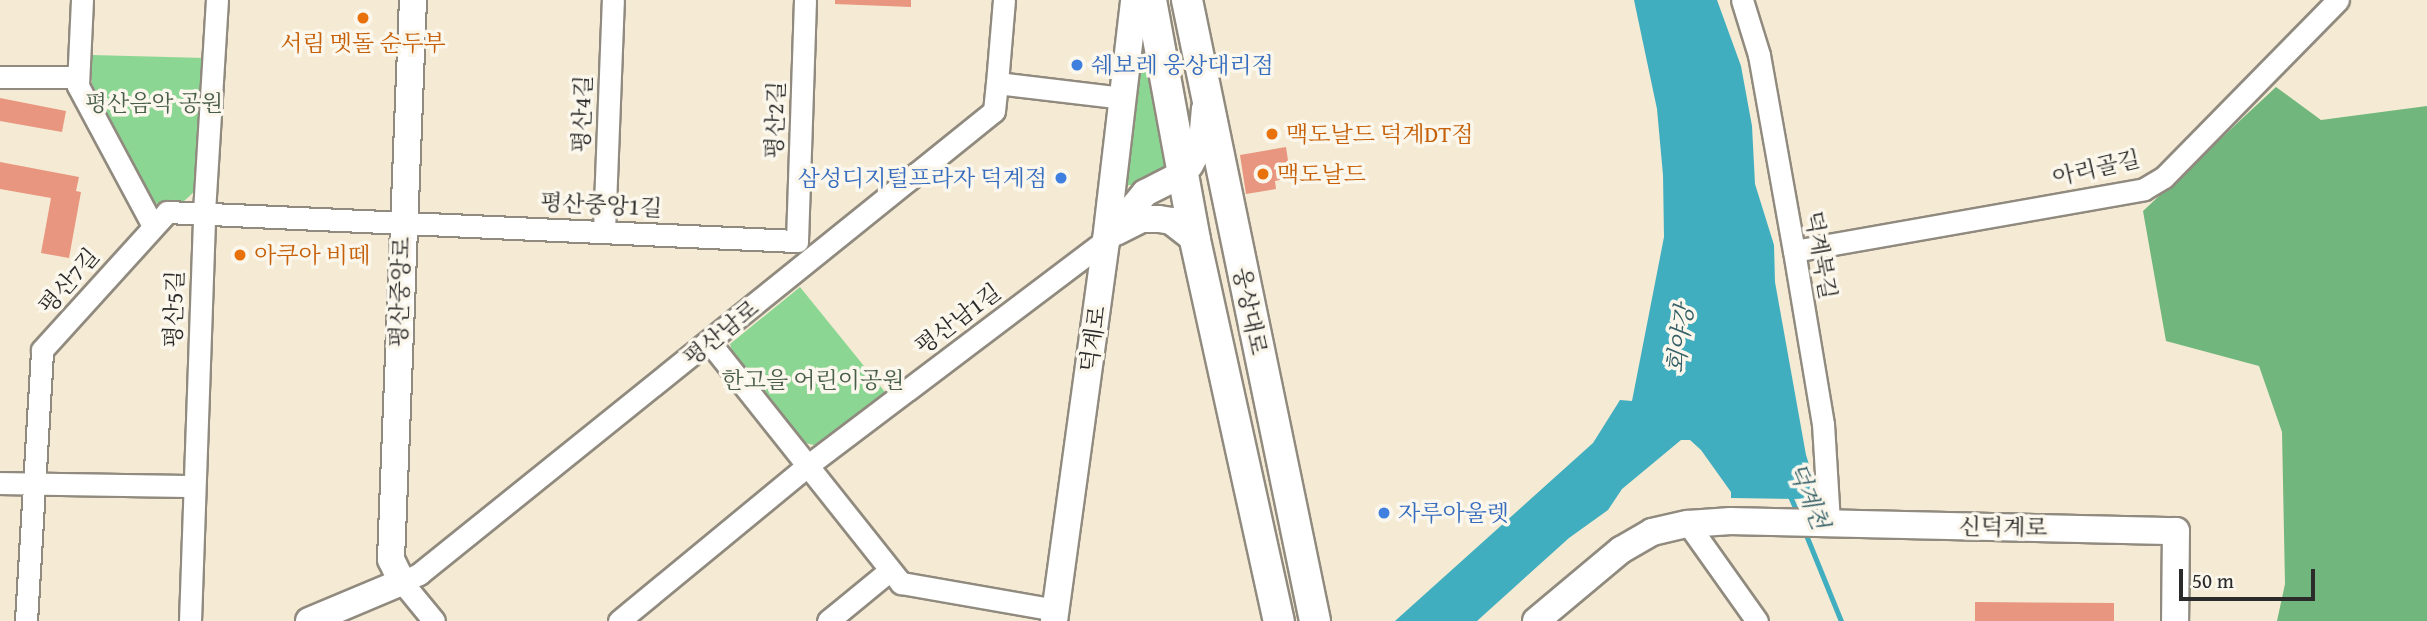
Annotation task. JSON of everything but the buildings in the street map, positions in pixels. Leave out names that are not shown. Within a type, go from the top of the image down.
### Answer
[{"type":"main road","points":[[1151,0],[1181,174],[1279,621]]},
{"type":"main road","name":"웅상대로","points":[[1187,0],[1315,621]]},
{"type":"street","points":[[82,0],[78,86],[153,226]]},
{"type":"street","name":"평산5길","points":[[190,621],[192,486],[217,0]]},
{"type":"street","name":"평산중앙로","points":[[402,582],[391,559],[402,223],[413,0]]},
{"type":"street","name":"평산4길","points":[[604,231],[613,0]]},
{"type":"street","name":"평산2길","points":[[797,241],[805,0]]},
{"type":"street","name":"평산남로","points":[[309,621],[340,615],[419,574],[994,111],[1004,0]]},
{"type":"street","name":"덕계로","points":[[1055,616],[1107,240],[1134,0]]},
{"type":"street","name":"덕계북길","points":[[1742,0],[1759,55],[1823,424],[1829,523]]},
{"type":"street","name":"아리골길","points":[[1794,251],[2144,189],[2164,177],[2338,0]]},
{"type":"street","points":[[0,78],[78,78]]},
{"type":"street","points":[[997,83],[1122,98]]},
{"type":"street","points":[[1107,240],[1146,193],[1181,174],[1198,152],[1206,98]]},
{"type":"street","name":"평산중앙1길","points":[[153,226],[167,212],[204,212],[797,241]]},
{"type":"street","points":[[1107,240],[1125,225],[1142,219],[1171,221],[1195,240]]},
{"type":"street","name":"평산7길","points":[[26,621],[43,350],[153,226]]},
{"type":"street","name":"평산남1길","points":[[619,621],[807,466],[1107,240]]},
{"type":"street","points":[[797,241],[812,259]]},
{"type":"street","points":[[710,342],[901,583],[1055,616]]},
{"type":"street","points":[[0,483],[192,486]]},
{"type":"street","name":"신덕계로","points":[[1688,524],[1731,521],[2176,531],[2175,621]]},
{"type":"street","points":[[1536,621],[1621,550],[1652,532],[1688,524],[1757,621]]},
{"type":"street","points":[[828,621],[889,571]]},
{"type":"street","points":[[402,582],[434,621]]},
{"type":"green space","points":[[1140,14],[1165,170],[1141,184],[1119,186]]},
{"type":"green space","name":"평산음악 공원","points":[[92,55],[205,58],[195,191],[183,202],[152,204],[92,84]]},
{"type":"green space","points":[[2276,87],[2321,120],[2427,106],[2427,621],[2277,621],[2285,584],[2282,432],[2259,366],[2166,341],[2143,211]]},
{"type":"green space","name":"한고을 어린이공원","points":[[800,287],[885,392],[818,446],[801,442],[734,357],[730,344]]},
{"type":"water","name":"회야강","points":[[1634,0],[1717,0],[1741,66],[1752,126],[1755,184],[1774,245],[1775,282],[1806,455],[1817,489],[1805,499],[1731,498],[1731,492],[1701,450],[1690,440],[1681,440],[1622,489],[1608,510],[1569,538],[1477,621],[1395,621],[1593,443],[1620,400],[1632,401],[1664,237],[1663,175],[1657,109]]},
{"type":"waterway","name":"덕계천","points":[[1789,494],[1798,514]]},
{"type":"waterway","name":"덕계천","points":[[1804,530],[1841,621]]},
{"type":"place","name":"서림 멧돌 순두부","points":[[363,18]]},
{"type":"place","name":"쉐보레 웅상대리점","points":[[1077,65]]},
{"type":"place","name":"맥도날드 덕계DT점","points":[[1272,134]]},
{"type":"place","name":"맥도날드","points":[[1263,174]]},
{"type":"place","name":"삼성디지털프라자 덕계점","points":[[1061,178]]},
{"type":"place","name":"아쿠아 비떼","points":[[240,255]]},
{"type":"place","name":"자루아울렛","points":[[1384,513]]}]
